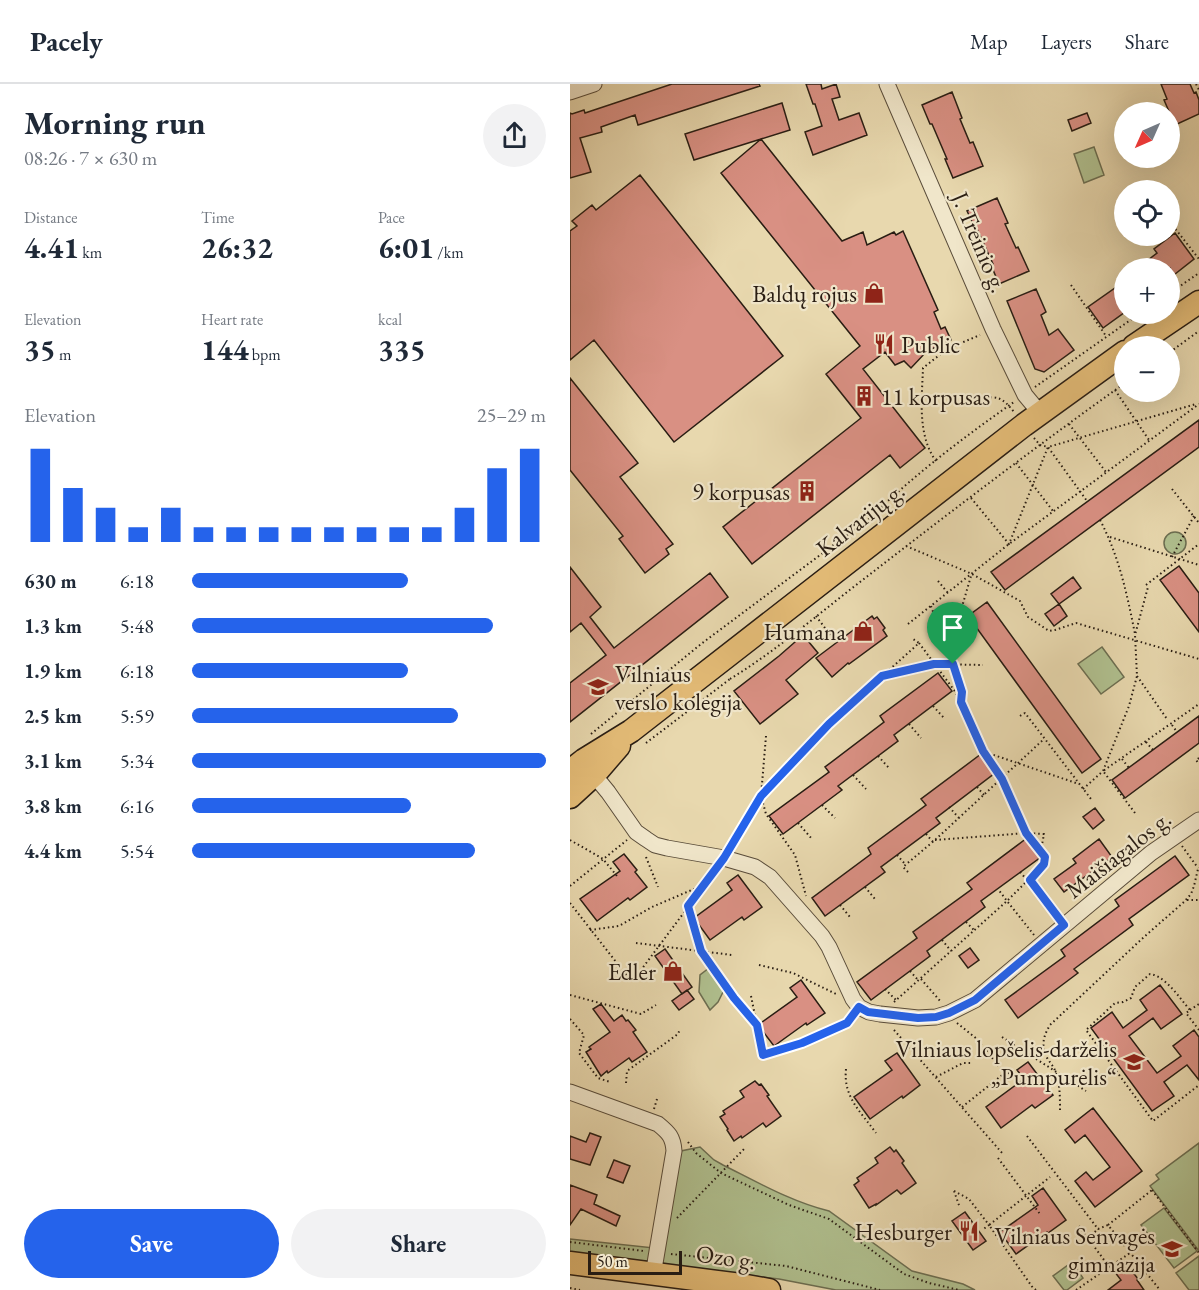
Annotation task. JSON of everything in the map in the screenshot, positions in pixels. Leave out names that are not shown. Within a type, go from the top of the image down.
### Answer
[{"type":"main road","points":[[1149,336],[1199,302]]},
{"type":"main road","name":"Kalvarijų g.","points":[[570,797],[637,739],[1040,413],[1114,360]]},
{"type":"main road","name":"Kalvarijų g.","points":[[570,771],[584,760],[637,739]]},
{"type":"main road","name":"Ozo g.","points":[[570,1263],[769,1290]]},
{"type":"main road","name":"Ozo g.","points":[[570,1277],[669,1290]]},
{"type":"street","points":[[570,92],[594,84]]},
{"type":"street","name":"J. Treinio g.","points":[[888,84],[993,329],[1025,394],[1040,413]]},
{"type":"street","points":[[594,776],[636,832],[655,845],[724,858],[755,867],[770,877],[822,936],[856,1003]]},
{"type":"street","name":"Maišiagalos g.","points":[[856,1003],[868,1012],[918,1018],[936,1017],[949,1013],[975,1000],[1151,853],[1199,820]]},
{"type":"street","points":[[570,1092],[658,1124],[673,1140],[674,1151],[653,1275]]},
{"type":"path","points":[[1197,84],[1199,90]]},
{"type":"path","points":[[1180,235],[1199,259]]},
{"type":"path","points":[[1180,285],[1199,273]]},
{"type":"path","points":[[1071,285],[1106,336]]},
{"type":"path","points":[[589,735],[701,644],[871,517],[936,461],[1124,324]]},
{"type":"path","points":[[1180,345],[1199,331]]},
{"type":"path","points":[[936,461],[930,453],[924,435],[923,368],[948,349],[971,339]]},
{"type":"path","points":[[730,679],[756,663],[1016,462],[1114,391]]},
{"type":"path","points":[[981,397],[997,397],[1009,406]]},
{"type":"path","points":[[1123,402],[1149,440]]},
{"type":"path","points":[[1040,445],[1048,447],[1199,403]]},
{"type":"path","points":[[908,624],[1009,544],[1199,403]]},
{"type":"path","points":[[1069,423],[1106,472]]},
{"type":"path","points":[[1009,544],[1048,447]]},
{"type":"path","points":[[1048,447],[1087,501]]},
{"type":"path","points":[[1016,462],[1053,511]]},
{"type":"path","points":[[1173,489],[1199,523]]},
{"type":"path","points":[[970,497],[1009,544]]},
{"type":"path","points":[[1172,557],[1194,516]]},
{"type":"path","points":[[1100,519],[1109,537],[1125,584],[1135,635],[1137,676],[1129,706],[1103,771]]},
{"type":"path","points":[[1109,537],[1199,565]]},
{"type":"path","points":[[1135,635],[1147,586],[1199,544]]},
{"type":"path","points":[[906,546],[972,574],[1020,602],[1028,617],[1049,631],[1076,623],[1199,659]]},
{"type":"path","points":[[954,634],[972,574]]},
{"type":"path","points":[[938,582],[948,593]]},
{"type":"path","points":[[932,606],[962,692],[961,702]]},
{"type":"path","points":[[816,616],[831,636]]},
{"type":"path","points":[[913,639],[919,643],[954,690],[983,751],[1002,779],[1026,833],[1045,857],[1044,864],[1007,901],[880,1014],[1003,1154]]},
{"type":"path","points":[[570,903],[627,976],[638,974],[724,858],[761,796],[829,724],[919,643]]},
{"type":"path","points":[[882,676],[934,664],[983,665]]},
{"type":"path","points":[[1137,676],[1167,719]]},
{"type":"path","points":[[637,739],[714,691]]},
{"type":"path","points":[[1083,789],[1103,771],[1197,705],[1199,711]]},
{"type":"path","points":[[933,706],[944,718]]},
{"type":"path","points":[[1020,716],[1025,712],[1091,799]]},
{"type":"path","points":[[909,724],[921,738]]},
{"type":"path","points":[[1171,724],[1177,732]]},
{"type":"path","points":[[766,736],[761,796],[766,814],[795,855],[806,897]]},
{"type":"path","points":[[908,872],[903,867],[1044,739]]},
{"type":"path","points":[[1146,742],[1153,750]]},
{"type":"path","points":[[983,751],[1079,784]]},
{"type":"path","points":[[878,756],[889,768]]},
{"type":"path","points":[[1199,758],[1196,760],[1199,764]]},
{"type":"path","points":[[1122,759],[1129,768]]},
{"type":"path","points":[[1103,771],[1135,813]]},
{"type":"path","points":[[853,775],[866,789]]},
{"type":"path","points":[[977,787],[984,795]]},
{"type":"path","points":[[822,805],[835,818]]},
{"type":"path","points":[[949,807],[959,818]]},
{"type":"path","points":[[798,823],[812,839]]},
{"type":"path","points":[[570,886],[636,832],[658,888]]},
{"type":"path","points":[[926,834],[934,841],[1026,833],[1044,834],[1041,852]]},
{"type":"path","points":[[1060,1110],[1060,1088],[1055,1070],[1046,1055],[1044,1036],[1050,1024],[1186,900],[1194,886],[1199,869],[1175,837]]},
{"type":"path","points":[[570,840],[603,860],[617,876]]},
{"type":"path","points":[[897,855],[906,865]]},
{"type":"path","points":[[1020,872],[1029,880],[1064,925]]},
{"type":"path","points":[[590,930],[619,926],[652,908],[704,886]]},
{"type":"path","points":[[865,887],[875,899]]},
{"type":"path","points":[[998,889],[1041,944]]},
{"type":"path","points":[[1186,900],[1199,900]]},
{"type":"path","points":[[840,905],[850,917]]},
{"type":"path","points":[[688,906],[701,951],[734,998],[757,1025]]},
{"type":"path","points":[[966,922],[974,930]]},
{"type":"path","points":[[942,940],[951,951]]},
{"type":"path","points":[[636,943],[732,955]]},
{"type":"path","points":[[603,957],[608,952]]},
{"type":"path","points":[[759,965],[793,973],[856,1003],[847,1023],[802,1043],[763,1055]]},
{"type":"path","points":[[910,971],[918,980]]},
{"type":"path","points":[[1190,1010],[1164,980],[1150,974],[1135,987],[1131,998],[1114,1003],[1086,1030],[1153,1120],[1199,1085]]},
{"type":"path","points":[[885,989],[896,1000]]},
{"type":"path","points":[[570,995],[642,1014],[656,1005]]},
{"type":"path","points":[[751,996],[763,1055],[761,1062]]},
{"type":"path","points":[[1199,1004],[1186,1013],[1199,1030]]},
{"type":"path","points":[[570,1019],[585,1035],[579,1053],[598,1078],[610,1082]]},
{"type":"path","points":[[626,1083],[627,1071],[678,1034],[680,1029]]},
{"type":"path","points":[[1002,1037],[1086,1091]]},
{"type":"path","points":[[994,1061],[1001,1069],[1016,1077]]},
{"type":"path","points":[[936,1077],[963,1063],[972,1063]]},
{"type":"path","points":[[846,1069],[845,1081],[851,1100],[876,1133]]},
{"type":"path","points":[[962,1107],[1006,1072]]},
{"type":"path","points":[[597,1085],[598,1078]]},
{"type":"path","points":[[648,1110],[653,1112]]},
{"type":"path","points":[[1027,1136],[1098,1229]]},
{"type":"path","points":[[687,1140],[696,1153],[721,1173],[789,1205],[830,1220],[904,1274],[959,1290]]},
{"type":"path","points":[[658,1245],[744,1149]]},
{"type":"path","points":[[998,1158],[1040,1214]]},
{"type":"path","points":[[982,1230],[1050,1177]]},
{"type":"path","points":[[1088,1238],[1152,1190],[1199,1253]]},
{"type":"path","points":[[960,1208],[954,1191],[969,1199],[1036,1290]]},
{"type":"path","points":[[1107,1225],[1160,1290]]},
{"type":"path","points":[[1079,1226],[1110,1268]]},
{"type":"path","points":[[570,1242],[658,1245],[786,1266],[880,1290]]},
{"type":"path","points":[[1076,1290],[1130,1253]]},
{"type":"path","points":[[570,1288],[579,1290]]},
{"type":"green space","points":[[1094,147],[1104,175],[1084,183],[1074,154]]},
{"type":"green space","points":[[1175,532],[1183,535],[1186,543],[1183,551],[1175,554],[1167,551],[1164,543],[1167,535]]},
{"type":"green space","points":[[1102,647],[1124,677],[1101,694],[1078,664]]},
{"type":"green space","points":[[709,968],[724,990],[718,1002],[710,1010],[699,992],[700,975]]},
{"type":"green space","points":[[1199,1143],[1199,1251],[1150,1186],[1159,1179],[1156,1175]]},
{"type":"green space","points":[[700,1147],[714,1160],[762,1185],[829,1211],[912,1271],[963,1284],[975,1290],[836,1290],[779,1279],[570,1253],[570,1239],[663,1249],[681,1151]]},
{"type":"green space","points":[[1164,1208],[1197,1251],[1174,1268],[1141,1225]]},
{"type":"green space","points":[[1199,1256],[1199,1290],[1189,1290],[1176,1273]]},
{"type":"green space","points":[[1072,1262],[1083,1278],[1064,1290],[1053,1276]]},
{"type":"building","points":[[672,84],[759,84],[760,86],[638,125],[635,115],[601,127],[602,132],[580,138],[591,172],[570,178],[570,113],[584,110],[585,113]]},
{"type":"building","points":[[806,84],[821,84],[822,89],[836,84],[840,97],[832,99],[839,120],[859,113],[867,135],[813,155],[805,132],[822,126]]},
{"type":"building","points":[[1161,84],[1190,84],[1199,100],[1199,114],[1180,123],[1180,102],[1165,102],[1164,100],[1167,99]]},
{"type":"building","points":[[952,92],[970,143],[973,142],[983,166],[953,178],[945,159],[947,159],[922,105]]},
{"type":"building","points":[[782,103],[790,130],[694,160],[685,134]]},
{"type":"building","points":[[1087,113],[1091,123],[1072,131],[1068,120]]},
{"type":"building","name":"Baldų rojus","points":[[761,139],[842,241],[863,232],[867,245],[894,232],[896,235],[903,231],[938,310],[934,312],[941,329],[945,327],[951,340],[927,351],[911,368],[904,361],[895,365],[885,352],[863,369],[925,448],[900,468],[890,455],[752,564],[723,527],[861,418],[826,374],[860,346],[721,173]]},
{"type":"building","points":[[640,175],[783,356],[674,442],[594,340],[570,360],[570,231],[577,226],[572,221],[592,205],[596,210]]},
{"type":"building","points":[[997,198],[1008,223],[1005,224],[1029,271],[999,284],[991,265],[993,264],[967,211]]},
{"type":"building","points":[[1180,240],[1194,259],[1180,270],[1180,258],[1151,258],[1157,253],[1154,249],[1158,246],[1180,246]]},
{"type":"building","points":[[1036,289],[1046,312],[1041,315],[1049,335],[1058,329],[1074,350],[1044,372],[1035,369],[1007,301]]},
{"type":"building","points":[[1114,289],[1114,320],[1103,328],[1088,307]]},
{"type":"building","points":[[570,378],[638,463],[620,477],[673,544],[666,549],[669,554],[645,573],[619,539],[623,536],[570,470]]},
{"type":"building","points":[[1199,420],[1199,447],[1005,590],[991,572]]},
{"type":"building","points":[[1179,566],[1199,593],[1199,632],[1160,580]]},
{"type":"building","points":[[570,567],[601,607],[590,617],[614,648],[710,573],[728,597],[570,722],[570,683],[606,655],[581,623],[570,632]]},
{"type":"building","points":[[1073,577],[1081,588],[1059,604],[1051,594]]},
{"type":"building","points":[[987,602],[1101,759],[1082,773],[968,616]]},
{"type":"building","points":[[1059,604],[1067,616],[1054,626],[1045,614]]},
{"type":"building","points":[[872,616],[874,619],[877,617],[885,628],[883,630],[887,636],[832,677],[816,658]]},
{"type":"building","points":[[803,635],[818,653],[786,680],[798,694],[760,724],[734,691]]},
{"type":"building","points":[[938,673],[952,691],[894,735],[898,741],[838,786],[842,790],[783,834],[769,816],[829,772],[825,767],[884,722],[880,716]]},
{"type":"building","points":[[1199,716],[1199,743],[1125,798],[1112,780]]},
{"type":"building","points":[[981,754],[995,773],[936,818],[940,823],[881,867],[885,872],[825,916],[812,898],[871,854],[868,848],[926,805],[921,799]]},
{"type":"building","points":[[1095,808],[1104,820],[1093,829],[1083,817]]},
{"type":"building","points":[[1027,838],[1041,857],[981,901],[985,907],[927,951],[930,956],[871,1000],[857,982],[917,938],[913,932],[972,889],[967,883]]},
{"type":"building","points":[[1099,839],[1112,857],[1064,892],[1054,879],[1076,863],[1073,859]]},
{"type":"building","points":[[624,854],[647,887],[597,921],[580,899],[620,871],[613,862]]},
{"type":"building","points":[[1175,856],[1189,875],[1129,919],[1133,925],[1074,969],[1078,973],[1018,1018],[1005,1000],[1065,956],[1061,950],[1119,906],[1115,900]]},
{"type":"building","points":[[738,875],[762,907],[744,920],[742,917],[710,940],[694,918],[732,890],[727,883]]},
{"type":"building","points":[[970,948],[979,960],[968,968],[959,956]]},
{"type":"building","name":"Edler","points":[[665,949],[692,987],[682,994],[655,956]]},
{"type":"building","points":[[801,980],[825,1013],[807,1025],[806,1023],[774,1046],[758,1025],[797,997],[790,988]]},
{"type":"building","points":[[1160,985],[1182,1014],[1161,1029],[1153,1018],[1129,1036],[1157,1073],[1181,1056],[1173,1046],[1194,1030],[1199,1037],[1199,1080],[1187,1065],[1164,1082],[1174,1096],[1152,1111],[1091,1028],[1112,1012],[1123,1028],[1147,1010],[1140,1000]]},
{"type":"building","points":[[687,990],[694,999],[679,1010],[672,1001]]},
{"type":"building","points":[[601,1004],[614,1021],[622,1015],[626,1021],[628,1020],[636,1030],[633,1032],[647,1052],[632,1062],[629,1058],[601,1076],[586,1052],[591,1049],[589,1047],[610,1032],[593,1009]]},
{"type":"building","points":[[897,1053],[920,1085],[870,1119],[854,1097],[892,1070],[885,1061]]},
{"type":"building","points":[[1028,1062],[1053,1095],[1035,1108],[1032,1105],[1001,1128],[986,1107],[1024,1079],[1017,1070]]},
{"type":"building","points":[[755,1081],[761,1084],[781,1116],[766,1127],[763,1123],[734,1141],[720,1117],[725,1114],[723,1111],[744,1097],[740,1091]]},
{"type":"building","points":[[1093,1108],[1142,1171],[1095,1207],[1075,1181],[1086,1172],[1093,1180],[1110,1167],[1085,1135],[1075,1143],[1065,1130]]},
{"type":"building","points":[[590,1133],[601,1137],[590,1165],[570,1159],[570,1136],[586,1142]]},
{"type":"building","points":[[890,1147],[894,1152],[896,1150],[904,1161],[902,1163],[916,1183],[901,1194],[897,1190],[869,1208],[854,1185],[859,1181],[857,1178],[878,1163],[875,1158]]},
{"type":"building","points":[[614,1160],[630,1166],[623,1183],[607,1177]]},
{"type":"building","points":[[570,1185],[597,1195],[594,1204],[620,1216],[616,1226],[581,1209],[570,1225]]},
{"type":"building","points":[[1043,1188],[1066,1220],[1016,1254],[1000,1232],[1038,1205],[1032,1196]]},
{"type":"building","name":"Hesburger","points":[[965,1212],[986,1241],[973,1250],[952,1221]]},
{"type":"building","points":[[1126,1263],[1144,1290],[1108,1290],[1121,1280],[1114,1271]]},
{"type":"place","name":"Baldų rojus","points":[[874,293]]},
{"type":"place","name":"Public","points":[[884,344]]},
{"type":"place","name":"11 korpusas","points":[[864,396]]},
{"type":"place","name":"9 korpusas","points":[[807,491]]},
{"type":"place","name":"Humana","points":[[863,631]]},
{"type":"place","name":"Vilniaus verslo kolegija","points":[[598,687]]},
{"type":"place","name":"Edler","points":[[673,971]]},
{"type":"place","name":"Vilniaus lopšelis-darželis „Pumpurėlis“","points":[[1134,1062]]},
{"type":"place","name":"Hesburger","points":[[969,1231]]},
{"type":"place","name":"Vilniaus Senvagės gimnazija","points":[[1172,1249]]},
{"type":"route","points":[[934,664],[953,664],[962,692],[961,702],[983,751],[1002,779],[1026,833],[1045,857],[1044,864],[1030,880],[1064,925],[975,1000],[962,1008],[936,1017],[918,1018],[868,1012],[859,1007],[847,1023],[802,1043],[763,1055],[757,1025],[734,998],[701,951],[688,906],[724,858],[761,796],[829,724],[882,676],[934,664]]}]
